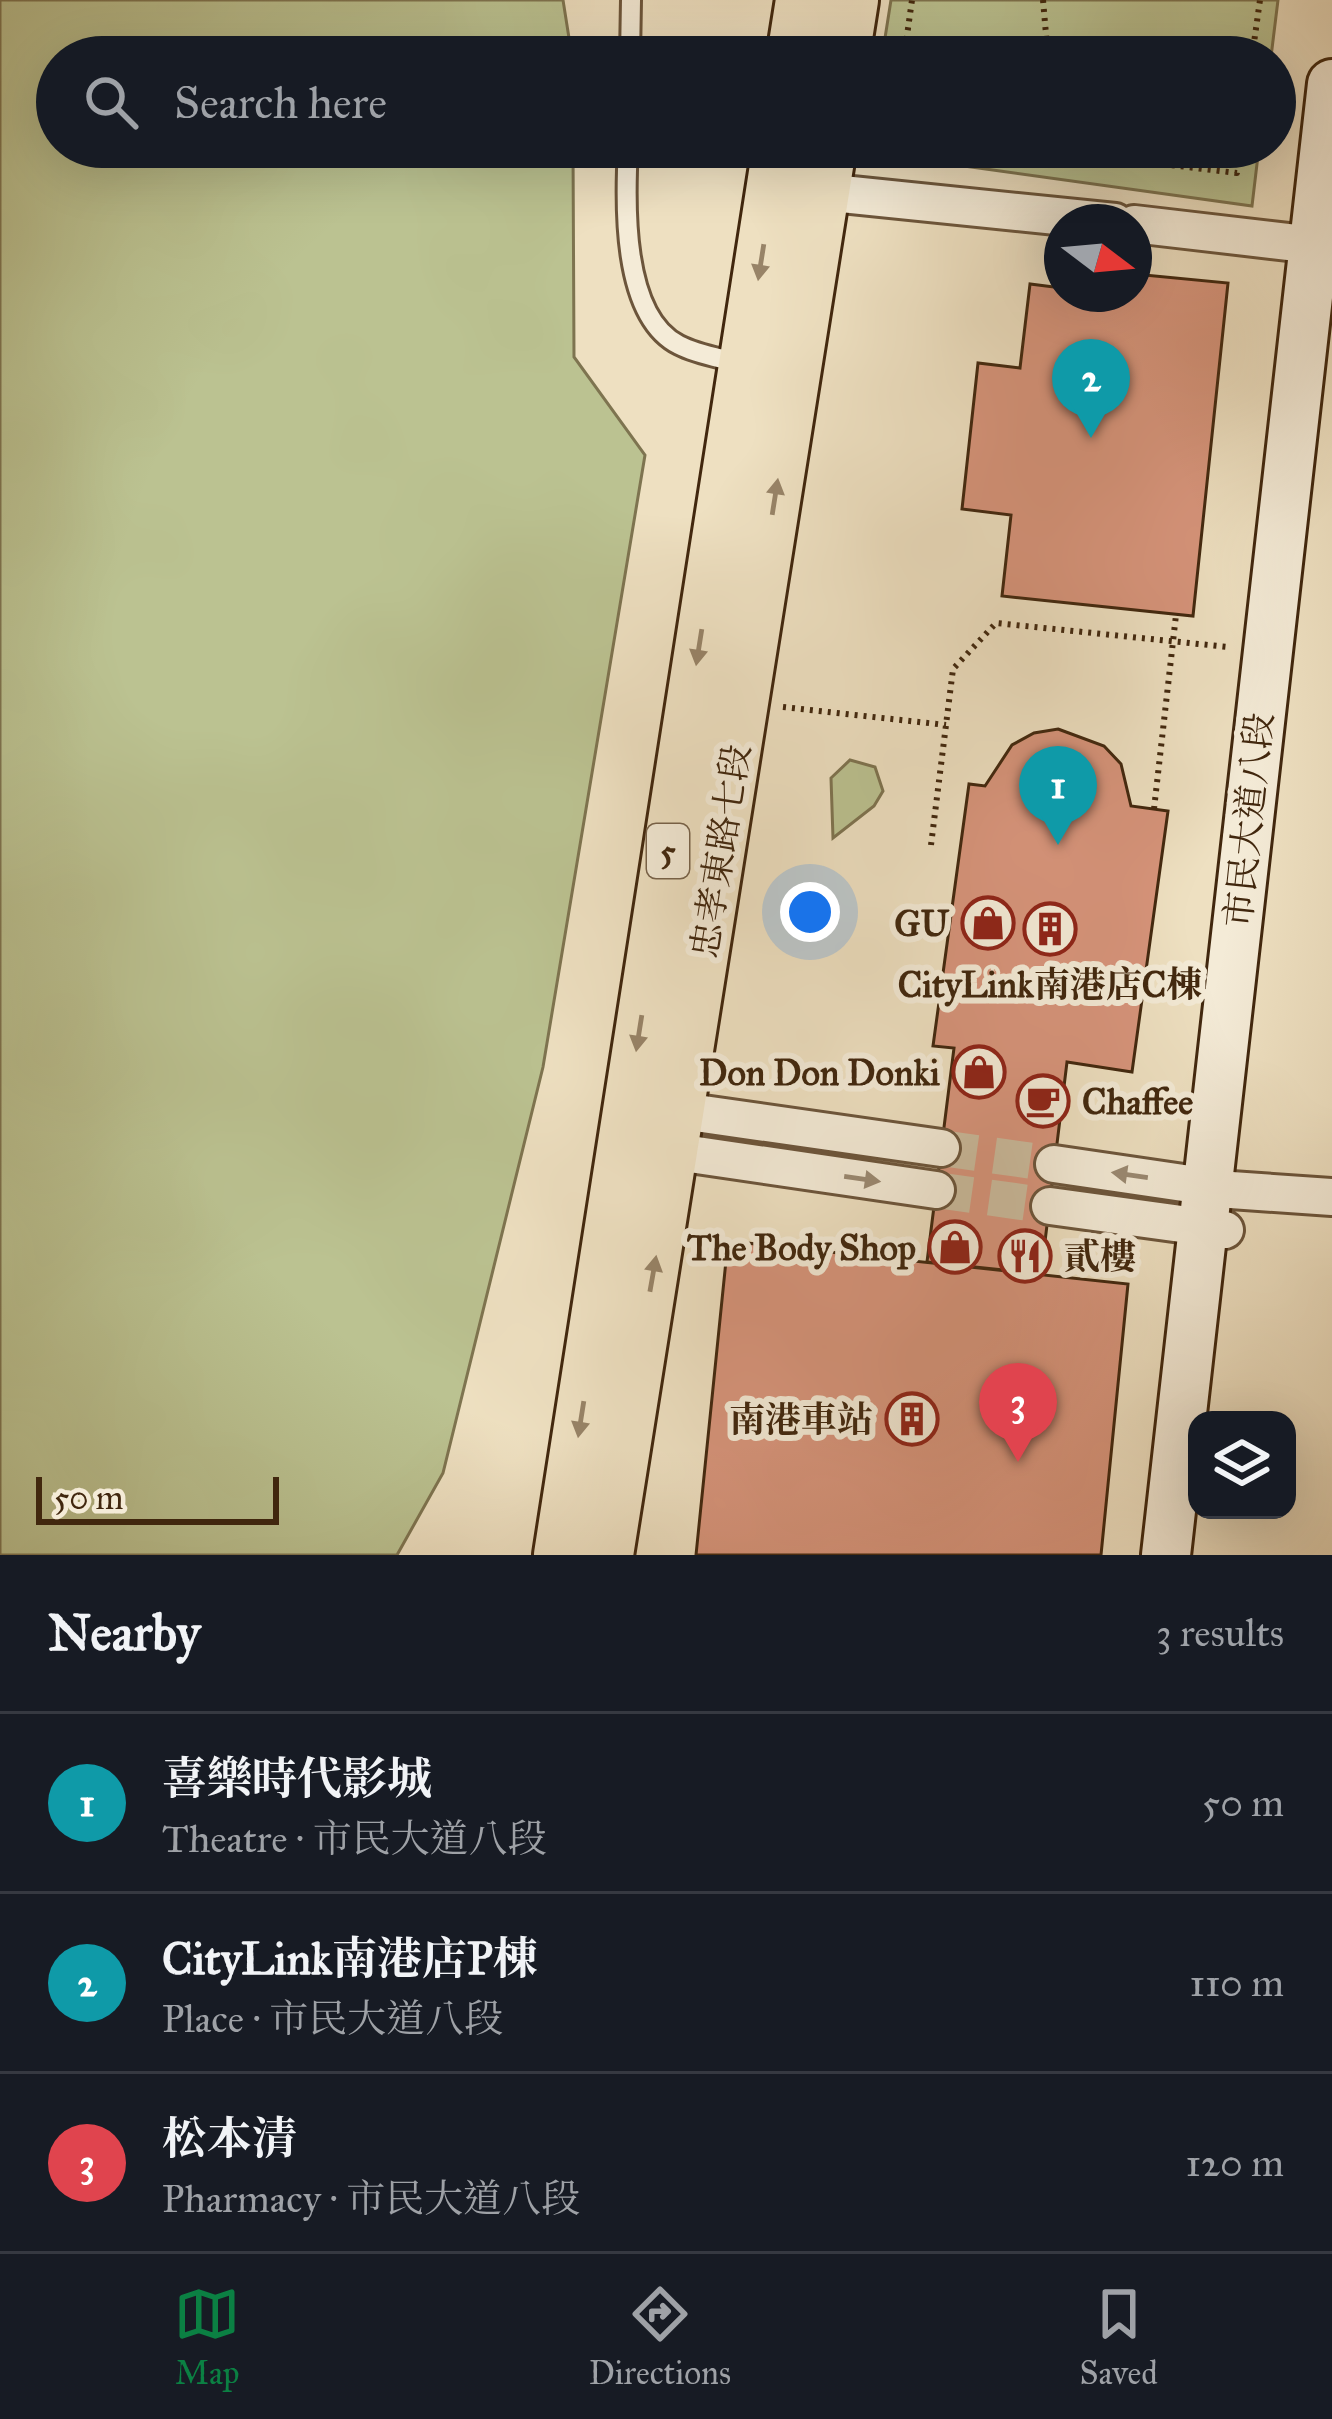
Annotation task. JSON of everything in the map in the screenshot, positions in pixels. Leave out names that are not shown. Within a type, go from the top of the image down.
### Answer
[{"type":"main road","points":[[797,36],[803,0]]},
{"type":"main road","points":[[845,36],[851,0]]},
{"type":"main road","name":"忠孝東路七段","points":[[561,1555],[650,1127],[801,169]]},
{"type":"main road","name":"忠孝東路七段","points":[[606,1555],[650,1127]]},
{"type":"street","name":"市民大道八段","points":[[1207,1411],[1216,1208],[1323,246],[1332,84]]},
{"type":"street","points":[[801,169],[1044,210]]},
{"type":"street","points":[[1152,226],[1323,246]]},
{"type":"street","name":"市民大道八段","points":[[1166,1555],[1332,314]]},
{"type":"street","points":[[650,1127],[941,1148]]},
{"type":"street","points":[[650,1127],[936,1190]]},
{"type":"street","points":[[1054,1164],[1216,1208]]},
{"type":"street","points":[[1050,1206],[1216,1208],[1332,1197]]},
{"type":"street","points":[[1194,1555],[1197,1519]]},
{"type":"lane","points":[[630,36],[631,0]]},
{"type":"lane","points":[[628,168],[627,241],[640,299],[675,344],[769,369]]},
{"type":"path","points":[[907,36],[912,0]]},
{"type":"path","points":[[1255,36],[1260,0]]},
{"type":"path","points":[[1044,1],[1046,36]]},
{"type":"path","points":[[1204,168],[1237,172],[1237,168]]},
{"type":"path","points":[[1154,809],[1176,615]]},
{"type":"path","points":[[931,845],[953,669],[996,623],[1238,648]]},
{"type":"path","points":[[783,706],[946,725]]},
{"type":"green space","points":[[0,0],[563,0],[569,36],[36,36],[36,168],[573,168],[574,357],[645,455],[543,1067],[443,1473],[397,1555],[0,1555]]},
{"type":"green space","points":[[891,0],[1278,0],[1274,36],[885,36]]},
{"type":"green space","points":[[979,168],[1257,168],[1252,206]]},
{"type":"green space","points":[[850,760],[875,767],[883,791],[874,806],[833,838],[831,778]]},
{"type":"building","points":[[1152,276],[1228,283],[1193,616],[1002,596],[1011,515],[962,509],[978,363],[1020,368],[1030,284],[1044,286],[1044,312],[1152,312]]},
{"type":"building","name":"CityLink南港店C棟","points":[[1058,729],[1104,746],[1121,764],[1131,806],[1168,811],[1132,1072],[1067,1062],[1041,1274],[927,1262],[954,1048],[933,1046],[969,784],[985,786],[1012,745],[1034,733]]},
{"type":"building","name":"南港車站","points":[[728,1241],[1128,1284],[1101,1555],[696,1555]]},
{"type":"tunnel","points":[[941,1148],[1054,1164]]},
{"type":"tunnel","points":[[936,1190],[1050,1206]]},
{"type":"place","name":"CityLink南港店P棟","points":[[1091,438]]},
{"type":"place","name":"喜樂時代影城","points":[[1058,845]]},
{"type":"place","name":"GU","points":[[988,923]]},
{"type":"place","name":"CityLink南港店C棟","points":[[1050,929]]},
{"type":"place","name":"Don Don Donki","points":[[979,1072]]},
{"type":"place","name":"Chaffee","points":[[1043,1101]]},
{"type":"place","name":"The Body Shop","points":[[955,1247]]},
{"type":"place","name":"貳樓","points":[[1025,1256]]},
{"type":"place","name":"南港車站","points":[[912,1419]]},
{"type":"place","name":"松本清","points":[[1018,1462]]}]
